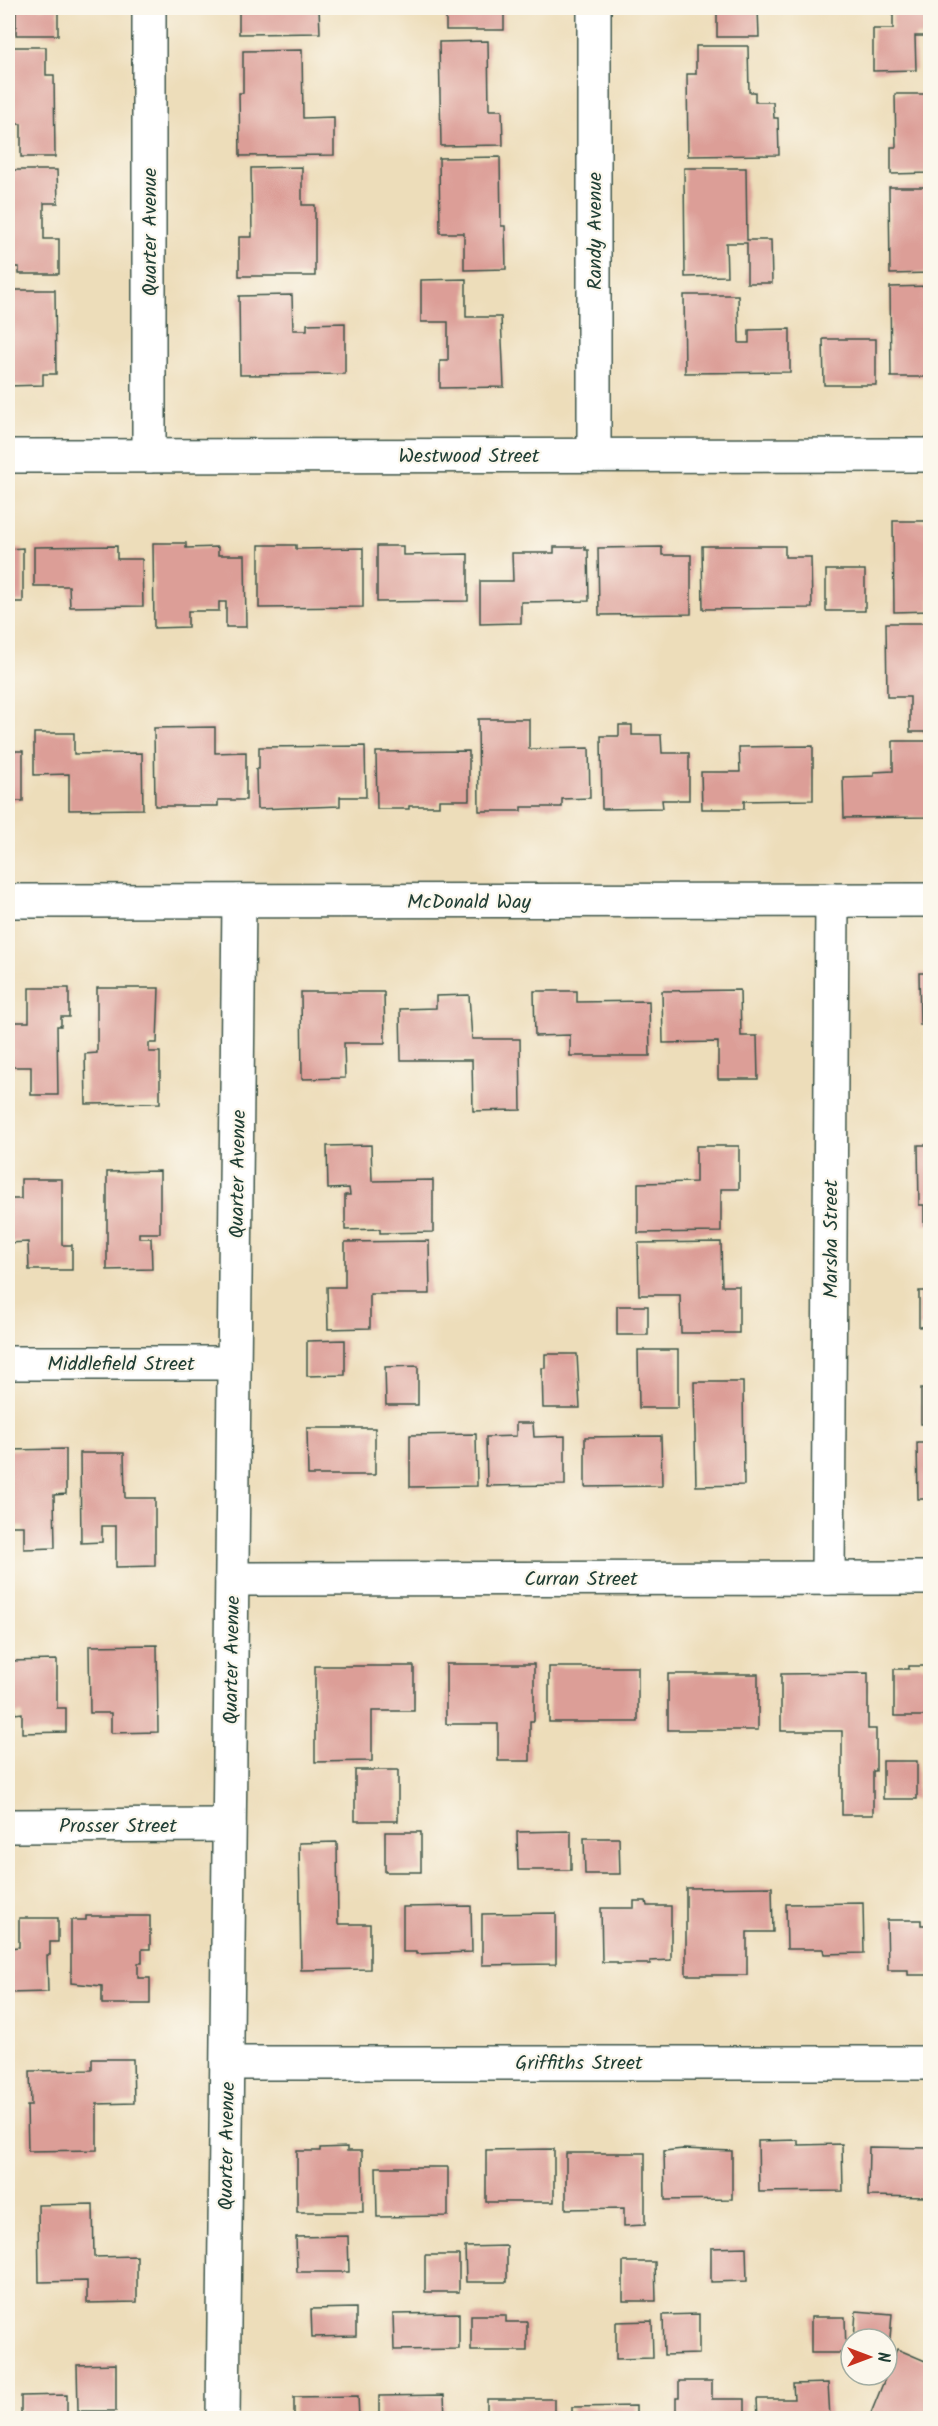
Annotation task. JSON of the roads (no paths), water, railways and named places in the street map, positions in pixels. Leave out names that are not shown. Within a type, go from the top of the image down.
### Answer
[{"type":"street","name":"Quarter Avenue","points":[[148,8],[149,456]]},
{"type":"street","name":"Randy Avenue","points":[[594,8],[594,455]]},
{"type":"street","name":"Westwood Street","points":[[8,456],[930,455]]},
{"type":"street","name":"Marsha Street","points":[[828,1578],[832,900]]},
{"type":"street","name":"McDonald Way","points":[[8,901],[930,900]]},
{"type":"street","name":"Quarter Avenue","points":[[223,2418],[239,901]]},
{"type":"street","name":"Middlefield Street","points":[[8,1363],[234,1363]]},
{"type":"street","name":"Curran Street","points":[[232,1579],[930,1578]]},
{"type":"street","name":"Prosser Street","points":[[8,1826],[230,1825]]},
{"type":"street","name":"Griffiths Street","points":[[227,2063],[930,2063]]}]
